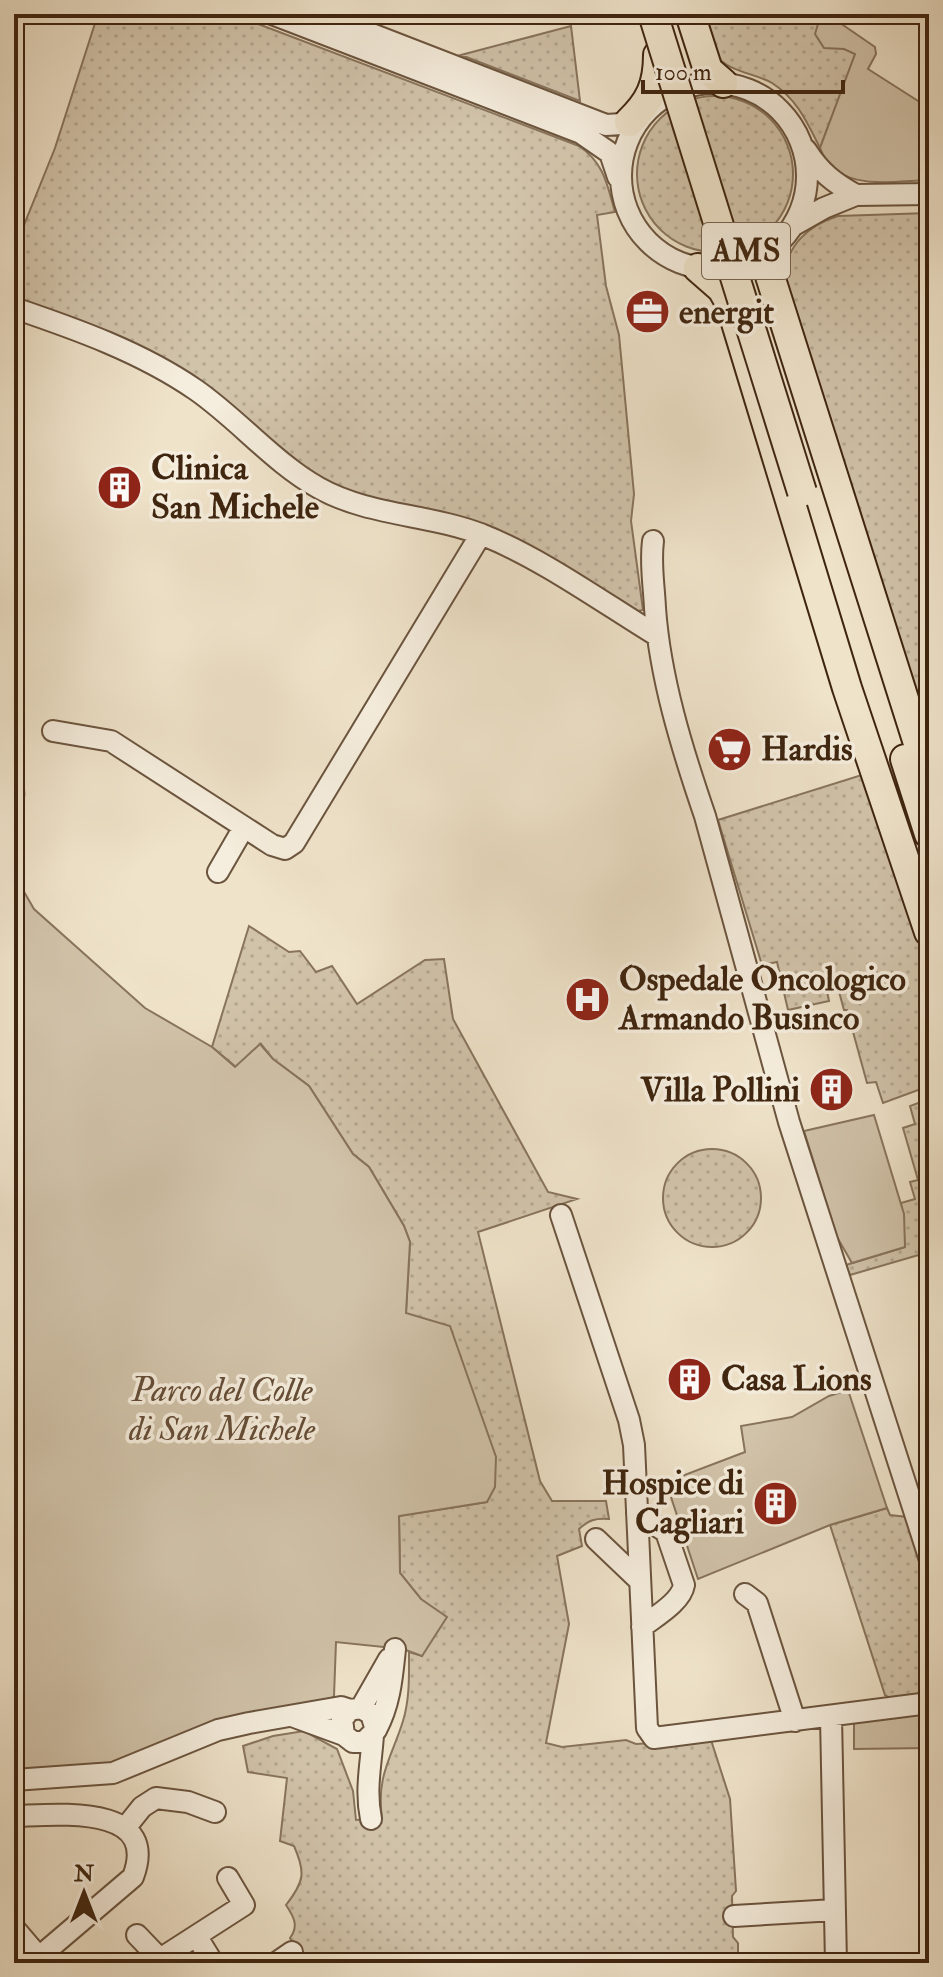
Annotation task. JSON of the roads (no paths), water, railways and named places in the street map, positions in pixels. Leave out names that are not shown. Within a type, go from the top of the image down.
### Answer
[{"type":"highway","points":[[644,14],[670,94]]},
{"type":"highway","name":"AMS","points":[[653,14],[810,490],[929,834]]},
{"type":"highway","name":"AMS","points":[[673,14],[929,900]]},
{"type":"highway","points":[[690,14],[708,70],[723,83]]},
{"type":"highway","points":[[635,120],[654,90],[658,55]]},
{"type":"highway","points":[[772,249],[770,276],[929,778]]},
{"type":"highway","points":[[698,268],[722,289],[730,303],[847,688],[929,932]]},
{"type":"highway","points":[[748,361],[757,346],[764,342],[774,341],[793,352]]},
{"type":"street","points":[[272,14],[581,133],[610,153],[630,216],[647,240],[670,258],[698,268],[732,267],[755,260],[772,249],[794,225],[856,195],[929,194]]},
{"type":"street","points":[[320,14],[606,125],[635,120],[670,94],[696,84],[723,83],[748,89],[771,102],[790,120],[818,170],[856,195]]},
{"type":"street","points":[[621,187],[622,163],[635,120]]},
{"type":"street","points":[[794,225],[805,199],[808,171],[802,143]]},
{"type":"street","points":[[14,308],[65,325],[163,370],[196,390],[302,478],[322,490],[347,500],[481,534],[508,546],[656,635]]},
{"type":"street","points":[[53,731],[111,741],[272,845],[285,849],[294,843],[481,534]]},
{"type":"street","points":[[653,541],[650,564],[656,635],[690,770],[789,1122],[929,1557]]},
{"type":"street","points":[[218,872],[244,827]]},
{"type":"street","points":[[561,1215],[629,1420],[634,1445],[647,1728],[654,1738],[929,1703]]},
{"type":"street","points":[[637,1513],[666,1532],[684,1585],[683,1592],[642,1627]]},
{"type":"street","points":[[596,1539],[640,1581]]},
{"type":"street","points":[[745,1594],[757,1603],[795,1721]]},
{"type":"street","points":[[292,1716],[347,1738],[364,1742],[374,1733],[385,1713],[395,1649],[356,1709],[341,1724],[347,1738],[355,1756],[367,1776]]},
{"type":"street","points":[[14,1780],[113,1773],[218,1730],[341,1707],[371,1714],[374,1733],[367,1776],[371,1819]]},
{"type":"street","points":[[831,1717],[836,1963]]},
{"type":"street","points":[[126,1827],[142,1807],[156,1798],[188,1802],[215,1812]]},
{"type":"street","points":[[14,1816],[64,1815],[109,1820],[126,1827],[137,1847],[133,1877],[35,1959],[14,1928]]},
{"type":"street","points":[[137,1935],[160,1959],[197,1937],[244,1905],[228,1878]]},
{"type":"street","points":[[734,1916],[835,1910]]},
{"type":"street","points":[[197,1937],[213,1963]]},
{"type":"place","name":"energit","points":[[648,312]]},
{"type":"place","name":"Clinica San Michele","points":[[120,488]]},
{"type":"place","name":"Hardis","points":[[730,749]]},
{"type":"place","name":"Ospedale Oncologico Armando Businco","points":[[588,999]]},
{"type":"place","name":"Villa Pollini","points":[[831,1090]]},
{"type":"place","name":"Casa Lions","points":[[690,1379]]},
{"type":"place","name":"Hospice di Cagliari","points":[[775,1503]]},
{"type":"park label","name":"Parco del Colle di San Michele","points":[[222,1410]]}]
